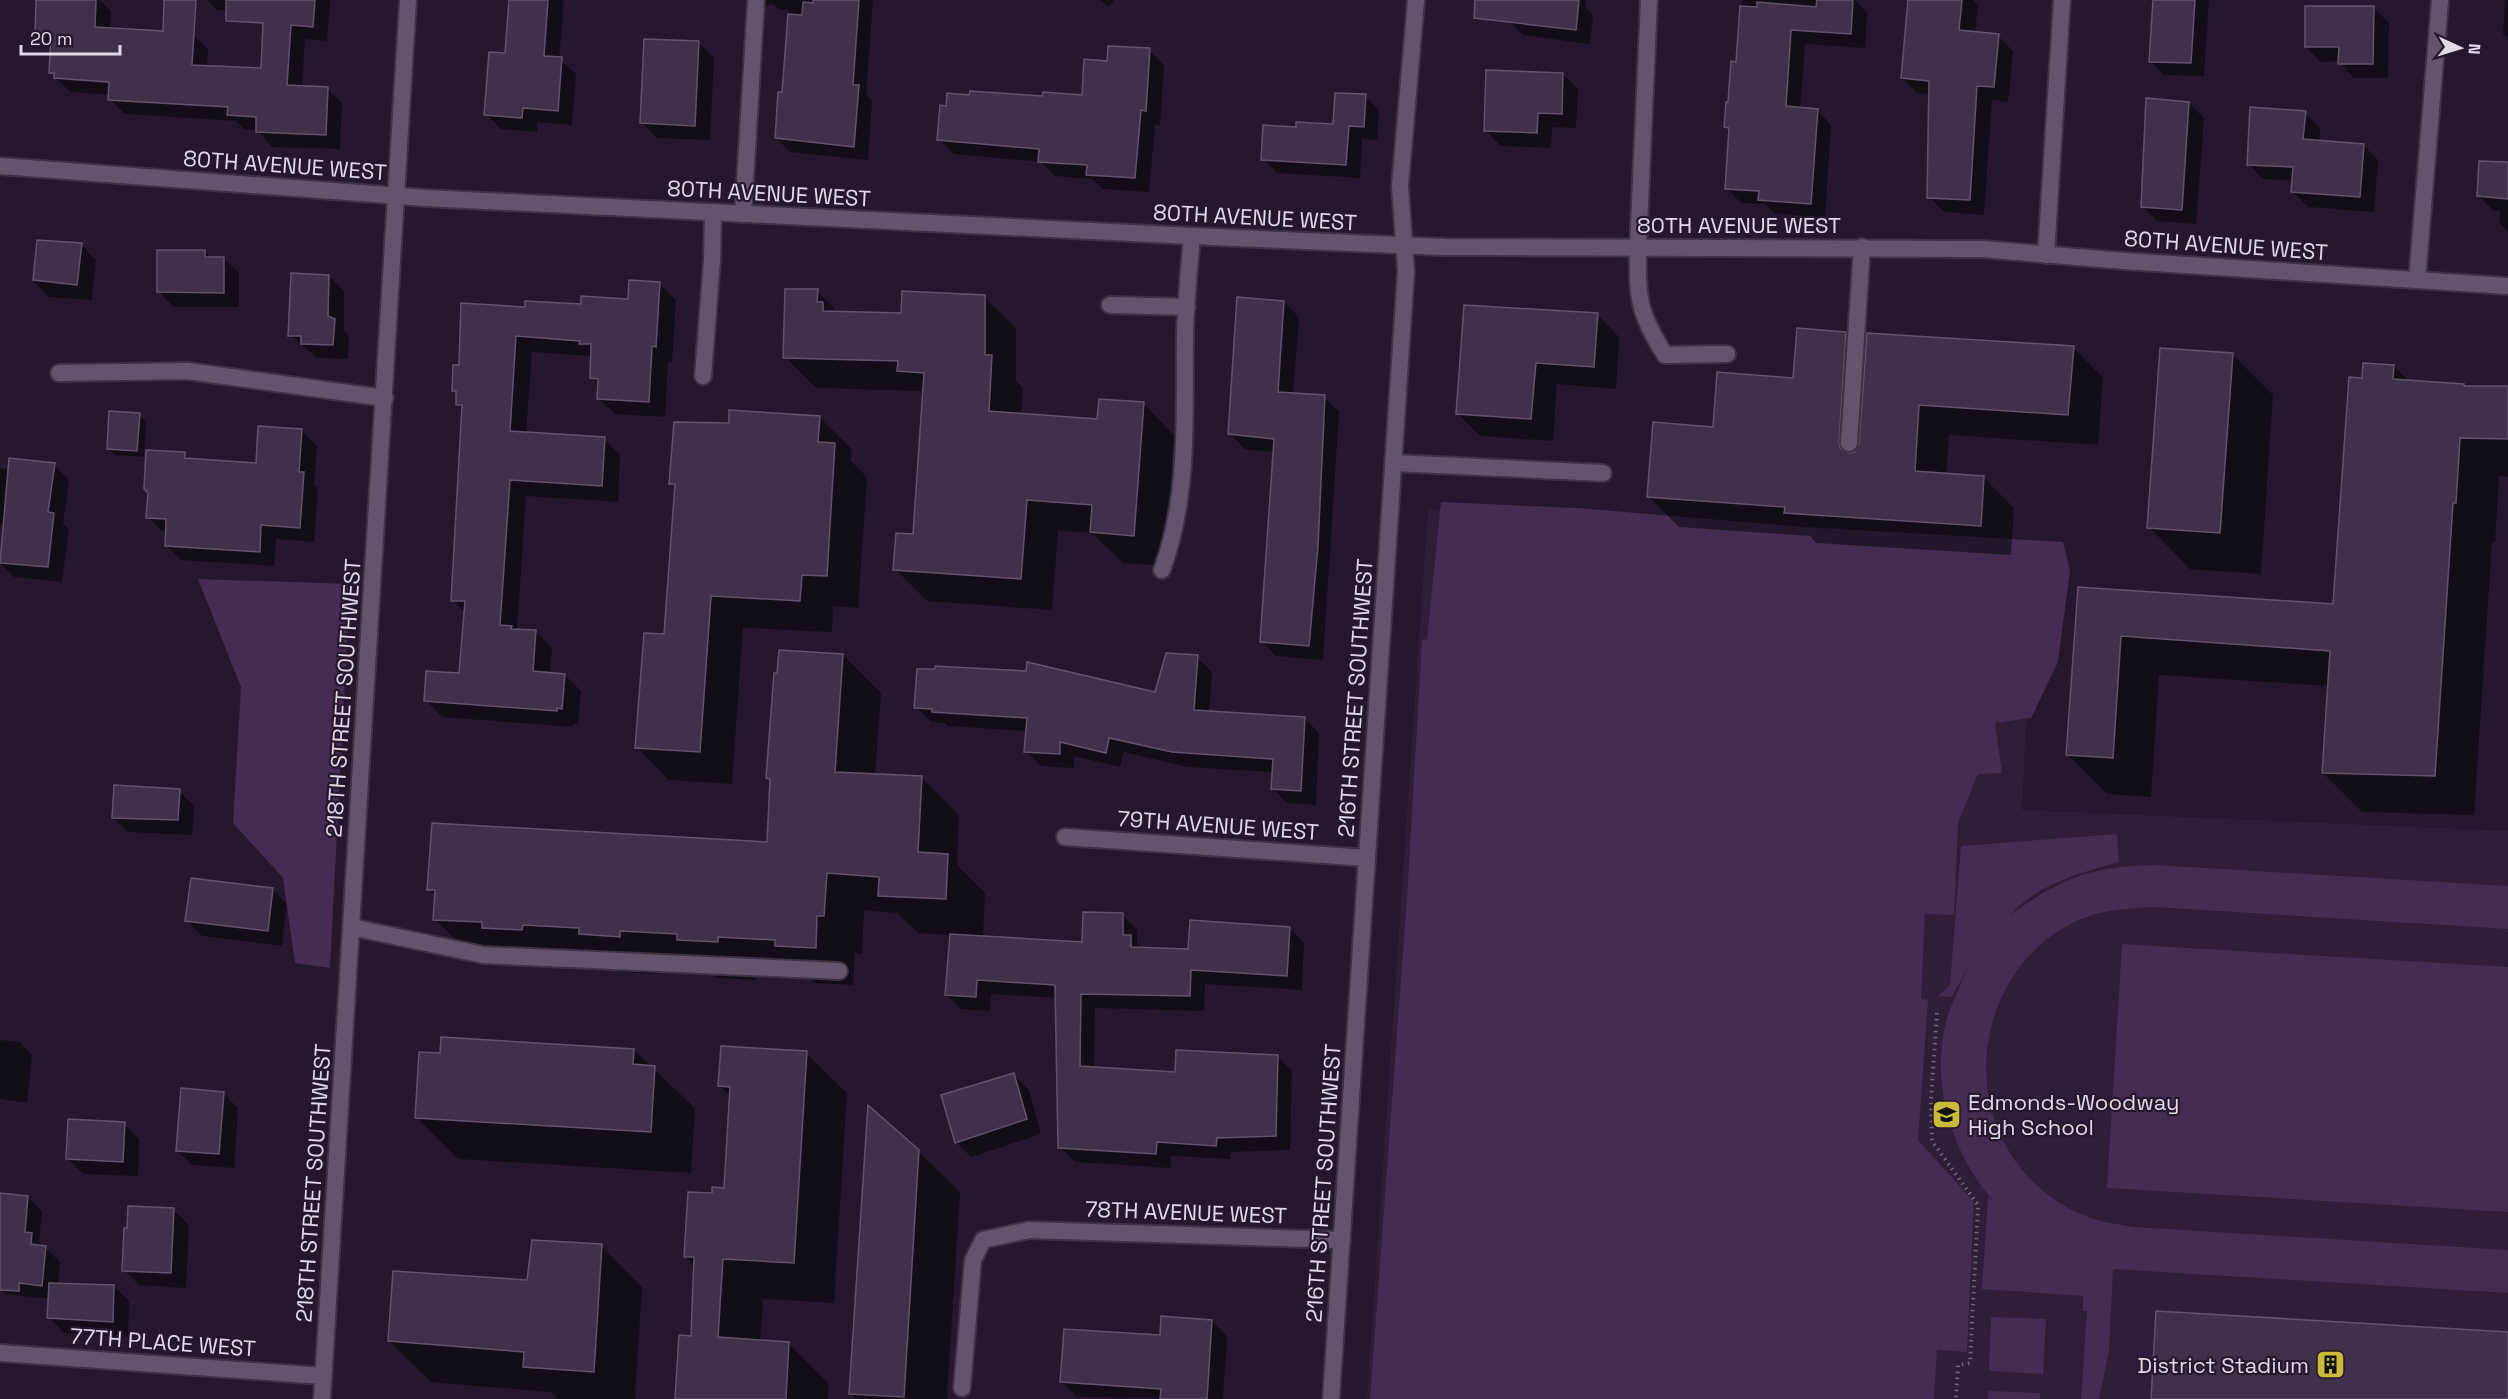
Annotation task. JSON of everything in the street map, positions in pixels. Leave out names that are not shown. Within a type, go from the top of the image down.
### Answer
[{"type":"street","name":"218TH STREET SOUTHWEST","points":[[321,1399],[408,0]]},
{"type":"street","name":"216TH STREET SOUTHWEST","points":[[1331,1399],[1406,271],[1400,186],[1416,0]]},
{"type":"street","points":[[1649,0],[1637,290],[1645,324],[1665,355],[1727,354]]},
{"type":"street","points":[[2046,255],[2062,0]]},
{"type":"street","points":[[2417,280],[2440,0]]},
{"type":"street","points":[[743,214],[756,1]]},
{"type":"street","name":"80TH AVENUE WEST","points":[[0,166],[397,196],[1192,236],[1404,246],[1982,249],[2508,286]]},
{"type":"street","points":[[703,376],[712,260],[713,213]]},
{"type":"street","points":[[1162,570],[1175,536],[1180,509],[1187,307],[1192,236]]},
{"type":"street","points":[[1849,443],[1862,247]]},
{"type":"street","points":[[1110,304],[1187,307]]},
{"type":"street","points":[[59,373],[187,371],[385,398]]},
{"type":"street","points":[[1394,463],[1603,473]]},
{"type":"street","name":"79TH AVENUE WEST","points":[[1065,837],[1367,858]]},
{"type":"street","points":[[351,927],[483,955],[839,971]]},
{"type":"street","name":"78TH AVENUE WEST","points":[[962,1388],[973,1260],[983,1240],[1029,1230],[1342,1240]]},
{"type":"street","name":"77TH PLACE WEST","points":[[0,1353],[323,1376]]},
{"type":"path","points":[[1937,1013],[1931,1100],[1932,1141],[1978,1205],[1970,1363],[1958,1365],[1956,1399]]},
{"type":"shaded area","points":[[1441,502],[1578,508],[1804,527],[2063,542],[2070,570],[2058,662],[2031,718],[1995,723],[2002,773],[1978,774],[1958,823],[1954,915],[1925,914],[1921,999],[1928,1000],[1918,1140],[1974,1202],[1967,1352],[1937,1350],[1934,1399],[1370,1399],[1407,898],[1422,640],[1427,639]]},
{"type":"shaded area","name":"Edmonds-Woodway High School","points":[[1428,509],[2034,545],[2022,810],[2508,831],[2508,1399],[1367,1399]]},
{"type":"shaded area","points":[[198,579],[350,584],[330,968],[295,963],[283,878],[233,823],[241,687]]},
{"type":"shaded area","points":[[2117,834],[2119,862],[2060,881],[2033,895],[2010,915],[2046,892],[2078,876],[2113,868],[2156,865],[2508,886],[2508,929],[2154,907],[2099,913],[2064,928],[2034,950],[2012,978],[1996,1011],[1988,1046],[1987,1083],[1994,1119],[2016,1163],[2041,1189],[2070,1209],[2087,1217],[2121,1225],[2508,1250],[2508,1293],[2113,1269],[2109,1351],[2099,1399],[2081,1399],[2087,1311],[2083,1311],[2083,1296],[1982,1289],[1988,1197],[1995,1203],[1980,1184],[1956,1141],[1948,1117],[1941,1068],[1942,1043],[1947,1018],[1968,967],[1952,997],[1938,996],[1950,985],[1961,846]]},
{"type":"shaded area","points":[[2122,944],[2508,967],[2508,1212],[2107,1188]]},
{"type":"shaded area","points":[[1991,1317],[2046,1319],[2043,1374],[1989,1371]]},
{"type":"shaded area","points":[[1988,1391],[2040,1393],[2040,1399],[1988,1399]]},
{"type":"building","points":[[36,0],[96,0],[95,27],[163,31],[164,0],[196,0],[192,65],[261,68],[263,23],[226,21],[226,0],[315,0],[313,27],[291,25],[287,85],[328,87],[326,135],[256,132],[256,117],[227,115],[228,107],[108,100],[109,82],[54,78],[54,73],[49,73],[51,34],[35,34]]},
{"type":"building","points":[[509,0],[548,0],[544,56],[562,57],[558,111],[523,108],[522,118],[484,115],[489,52],[505,53]]},
{"type":"building","points":[[813,0],[859,0],[853,85],[859,85],[854,147],[775,138],[778,92],[782,92],[788,14],[802,15],[803,2],[813,3]]},
{"type":"building","points":[[1475,0],[1579,0],[1576,30],[1474,18]]},
{"type":"building","points":[[1817,0],[1853,0],[1851,34],[1791,30],[1786,106],[1818,109],[1811,204],[1758,200],[1759,191],[1725,189],[1729,128],[1724,127],[1726,102],[1728,102],[1731,61],[1736,62],[1740,6],[1757,7],[1757,2],[1816,7]]},
{"type":"building","points":[[1908,0],[1962,0],[1959,30],[1999,34],[1994,87],[1977,86],[1970,200],[1927,198],[1929,81],[1901,78]]},
{"type":"building","points":[[2153,0],[2195,0],[2191,63],[2149,62]]},
{"type":"building","points":[[2305,6],[2374,6],[2373,64],[2338,64],[2339,47],[2305,47]]},
{"type":"building","points":[[644,39],[699,41],[695,126],[640,123]]},
{"type":"building","points":[[1108,46],[1150,48],[1146,111],[1141,110],[1135,178],[1086,175],[1087,165],[1038,162],[1039,149],[937,140],[940,105],[946,106],[947,93],[969,95],[970,91],[1042,96],[1043,92],[1082,95],[1084,59],[1107,61]]},
{"type":"building","points":[[1486,70],[1563,73],[1562,114],[1538,113],[1537,133],[1484,131]]},
{"type":"building","points":[[1335,93],[1366,94],[1364,127],[1349,126],[1346,165],[1261,160],[1263,125],[1296,127],[1296,122],[1333,124]]},
{"type":"building","points":[[2146,98],[2189,102],[2182,210],[2141,207]]},
{"type":"building","points":[[2250,107],[2306,111],[2303,139],[2364,144],[2360,197],[2291,192],[2293,167],[2247,165]]},
{"type":"building","points":[[2479,161],[2508,162],[2508,199],[2477,196]]},
{"type":"building","points":[[37,240],[82,243],[77,285],[33,280]]},
{"type":"building","points":[[157,250],[205,250],[205,257],[224,257],[224,293],[157,292]]},
{"type":"building","points":[[291,273],[329,275],[328,316],[335,319],[333,345],[301,344],[301,336],[288,336]]},
{"type":"building","points":[[629,280],[660,282],[656,347],[652,346],[649,402],[597,399],[598,379],[590,378],[591,344],[579,344],[580,341],[516,336],[510,431],[605,437],[602,486],[510,480],[500,625],[512,626],[511,629],[536,630],[533,671],[565,674],[562,709],[557,708],[557,711],[424,701],[426,671],[459,673],[465,601],[451,601],[462,405],[456,405],[456,391],[452,391],[453,365],[459,365],[461,303],[525,307],[525,301],[581,304],[581,296],[628,299]]},
{"type":"building","points":[[785,289],[818,289],[817,302],[823,302],[823,311],[901,313],[902,291],[985,295],[985,355],[992,355],[989,411],[1097,419],[1099,399],[1144,402],[1134,536],[1090,532],[1092,505],[1027,500],[1021,579],[893,570],[896,533],[913,534],[924,373],[897,371],[898,361],[783,358]]},
{"type":"building","points":[[1237,297],[1284,301],[1278,392],[1325,395],[1318,546],[1309,646],[1260,642],[1274,439],[1228,434]]},
{"type":"building","points":[[1464,305],[1598,313],[1594,367],[1536,363],[1531,419],[1456,414]]},
{"type":"building","points":[[1797,328],[1846,332],[1839,442],[1840,448],[1848,453],[1854,452],[1859,444],[1867,333],[2074,346],[2068,415],[1919,405],[1915,471],[1984,476],[1981,526],[1784,513],[1785,507],[1647,497],[1653,422],[1713,427],[1717,372],[1793,378]]},
{"type":"building","points":[[2160,348],[2233,353],[2220,533],[2147,528]]},
{"type":"building","points":[[2363,363],[2394,365],[2393,379],[2464,384],[2464,386],[2508,386],[2508,439],[2460,438],[2456,503],[2453,503],[2435,776],[2322,773],[2330,651],[2121,636],[2113,758],[2066,755],[2078,587],[2333,604],[2349,377],[2362,378]]},
{"type":"building","points":[[729,410],[820,416],[818,442],[835,443],[827,576],[802,575],[800,601],[711,596],[700,752],[635,748],[644,633],[664,634],[675,484],[669,484],[674,422],[729,423]]},
{"type":"building","points":[[109,411],[140,413],[137,451],[107,449]]},
{"type":"building","points":[[258,426],[302,429],[299,472],[304,472],[300,528],[261,525],[260,552],[165,546],[166,519],[146,518],[148,493],[144,489],[146,450],[185,452],[185,458],[256,463]]},
{"type":"building","points":[[9,458],[55,463],[48,512],[54,513],[48,567],[0,563]]},
{"type":"building","points":[[779,650],[843,654],[835,772],[922,776],[918,852],[948,854],[946,899],[878,896],[879,877],[827,873],[824,916],[817,916],[816,948],[775,946],[775,940],[718,937],[718,942],[677,940],[677,934],[620,931],[620,937],[579,934],[579,928],[523,925],[522,930],[482,928],[482,922],[433,920],[435,890],[427,890],[432,823],[767,842],[770,779],[766,778],[774,673],[777,673]]},
{"type":"building","points":[[1166,653],[1198,655],[1194,710],[1305,717],[1301,791],[1271,789],[1273,759],[1172,752],[1109,738],[1106,753],[1060,742],[1060,754],[1024,752],[1027,718],[932,712],[932,709],[914,708],[917,669],[935,669],[935,666],[1026,671],[1027,662],[1155,692]]},
{"type":"building","points":[[114,785],[180,789],[178,820],[112,818]]},
{"type":"building","points":[[191,878],[273,888],[268,931],[185,921]]},
{"type":"building","points":[[1083,912],[1123,913],[1123,935],[1131,935],[1131,947],[1188,949],[1190,920],[1290,927],[1287,976],[1191,970],[1190,996],[1081,994],[1080,1066],[1175,1072],[1176,1050],[1278,1055],[1276,1136],[1217,1138],[1216,1146],[1157,1142],[1156,1154],[1058,1148],[1055,985],[977,980],[976,997],[945,995],[950,934],[1082,942]]},
{"type":"building","points":[[441,1037],[634,1049],[633,1064],[655,1066],[651,1132],[415,1118],[419,1052],[440,1053]]},
{"type":"building","points":[[721,1046],[807,1051],[794,1263],[723,1259],[718,1337],[789,1342],[786,1399],[675,1399],[679,1335],[691,1336],[694,1257],[684,1257],[688,1192],[712,1193],[712,1187],[724,1188],[730,1087],[718,1086]]},
{"type":"building","points":[[1014,1073],[1027,1119],[955,1143],[941,1095]]},
{"type":"building","points":[[181,1088],[224,1092],[219,1154],[176,1151]]},
{"type":"building","points":[[868,1105],[919,1150],[904,1397],[849,1394]]},
{"type":"building","points":[[68,1119],[125,1122],[123,1162],[66,1159]]},
{"type":"building","points":[[0,1193],[28,1196],[25,1232],[32,1233],[31,1244],[46,1246],[42,1286],[19,1283],[19,1291],[0,1290]]},
{"type":"building","points":[[128,1206],[174,1208],[171,1273],[122,1271],[124,1228],[127,1228]]},
{"type":"building","points":[[532,1240],[602,1244],[594,1372],[523,1367],[524,1352],[388,1341],[393,1271],[527,1280]]},
{"type":"building","points":[[49,1283],[114,1285],[113,1322],[47,1318]]},
{"type":"building","name":"District Stadium","points":[[2156,1311],[2508,1332],[2508,1399],[2151,1399]]},
{"type":"building","points":[[1161,1316],[1212,1320],[1207,1399],[1160,1399],[1161,1389],[1060,1382],[1064,1329],[1160,1335]]},
{"type":"place","name":"Edmonds-Woodway High School","points":[[1947,1115]]},
{"type":"place","name":"District Stadium","points":[[2330,1365]]}]
